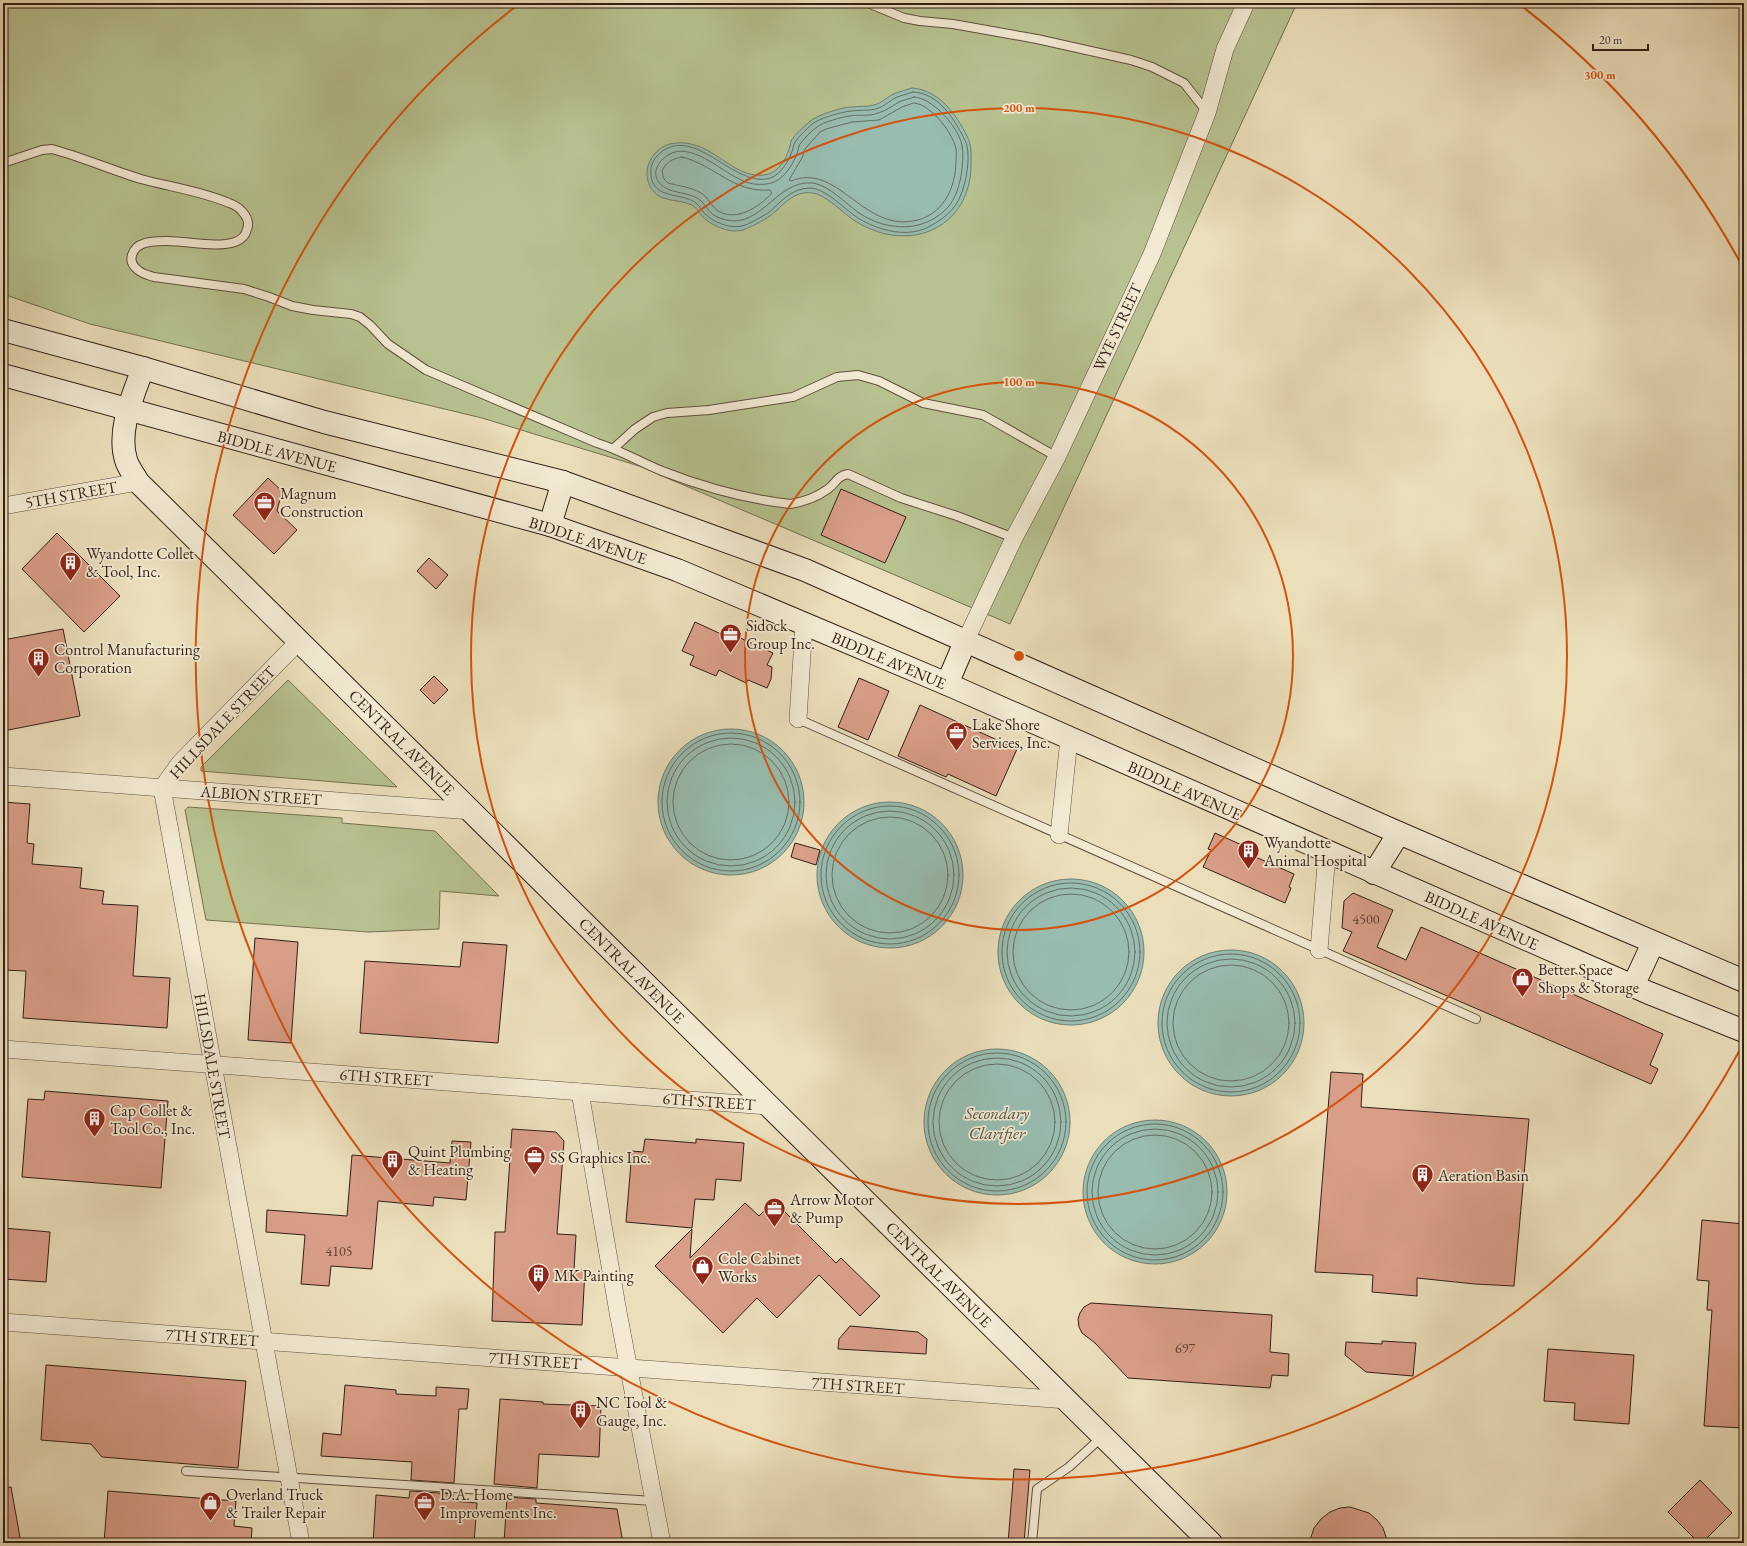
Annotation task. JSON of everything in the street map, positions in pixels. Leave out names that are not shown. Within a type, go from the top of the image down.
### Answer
[{"type":"main road","points":[[3,330],[143,368],[324,422],[563,482],[805,570],[1399,834],[1744,981]]},
{"type":"main road","name":"CENTRAL AVENUE","points":[[143,368],[129,409],[124,434],[126,460],[138,482],[1211,1543]]},
{"type":"main road","name":"BIDDLE AVENUE","points":[[3,375],[550,525],[677,570],[947,684],[1327,853],[1632,986],[1744,1031]]},
{"type":"main road","points":[[550,525],[563,482]]},
{"type":"main road","points":[[947,684],[965,642]]},
{"type":"main road","points":[[1374,873],[1399,834]]},
{"type":"main road","points":[[1632,986],[1653,943]]},
{"type":"street","name":"WYE STREET","points":[[965,642],[1014,538],[1057,457],[1152,254],[1207,113],[1225,49],[1246,3]]},
{"type":"street","name":"5TH STREET","points":[[3,506],[138,482]]},
{"type":"street","points":[[798,719],[804,623]]},
{"type":"street","name":"HILLSDALE STREET","points":[[299,641],[180,763],[162,788],[301,1543]]},
{"type":"street","points":[[1059,835],[1069,739]]},
{"type":"street","name":"ALBION STREET","points":[[3,776],[472,811]]},
{"type":"street","points":[[1319,950],[1327,853]]},
{"type":"street","name":"6TH STREET","points":[[3,1049],[769,1106]]},
{"type":"street","points":[[580,1092],[628,1367],[662,1543]]},
{"type":"street","name":"7TH STREET","points":[[3,1322],[1067,1400]]},
{"type":"lane","points":[[868,3],[904,18],[920,22],[953,24],[1036,39],[1131,60],[1152,67],[1184,83],[1207,113]]},
{"type":"lane","points":[[3,163],[42,150],[52,149],[135,177],[207,196],[237,206],[247,217],[248,225],[247,232],[236,242],[224,244],[166,241],[144,244],[137,246],[133,251],[131,258],[132,264],[136,270],[142,274],[154,277],[244,289],[269,296],[292,306],[351,314],[360,317],[388,344],[426,370],[597,443],[614,448],[662,471],[708,487],[738,495],[790,504],[798,503],[821,494],[829,488],[837,478],[848,474],[901,498],[957,516],[1014,538]]},
{"type":"lane","points":[[614,448],[627,436],[653,417],[667,413],[709,410],[792,397],[836,377],[858,375],[879,381],[923,403],[975,412],[983,415],[1057,457]]},
{"type":"lane","points":[[597,443],[611,444],[627,436]]},
{"type":"lane","points":[[627,436],[625,448],[631,457]]},
{"type":"lane","points":[[798,719],[1476,1018]]},
{"type":"lane","points":[[1032,1543],[1037,1489],[1069,1466],[1103,1436]]},
{"type":"lane","points":[[186,1471],[654,1501]]},
{"type":"green space","points":[[3,3],[1297,3],[1010,624],[639,466],[482,418],[90,324],[3,294]]},
{"type":"green space","points":[[288,680],[397,787],[201,771],[201,767]]},
{"type":"green space","points":[[188,807],[342,818],[342,823],[435,831],[499,896],[440,891],[439,929],[368,932],[206,920],[185,810]]},
{"type":"water","points":[[912,88],[930,93],[946,104],[958,120],[969,139],[971,165],[969,182],[964,197],[956,211],[946,221],[934,229],[919,234],[903,236],[882,233],[870,229],[855,221],[818,194],[806,193],[794,196],[770,216],[757,224],[738,231],[726,230],[709,222],[692,205],[663,198],[658,195],[653,191],[648,181],[647,170],[653,156],[667,145],[684,143],[697,146],[708,151],[741,171],[752,174],[769,174],[777,169],[786,158],[793,138],[813,119],[842,108],[874,105],[880,103],[893,94]]},
{"type":"water","points":[[731,729],[752,732],[759,735],[777,746],[787,756],[801,781],[804,802],[801,823],[798,830],[787,848],[777,858],[752,872],[731,875],[710,872],[703,869],[685,858],[675,848],[661,823],[658,802],[661,781],[664,774],[675,756],[685,746],[710,732]]},
{"type":"water","points":[[890,802],[911,805],[918,808],[936,819],[946,829],[960,854],[963,875],[960,896],[957,903],[946,921],[936,931],[911,945],[890,948],[869,945],[862,942],[844,931],[834,921],[820,896],[817,875],[820,854],[823,847],[834,829],[844,819],[869,805]]},
{"type":"water","points":[[1071,879],[1092,882],[1099,885],[1117,896],[1127,906],[1141,931],[1144,952],[1141,973],[1138,980],[1127,998],[1117,1008],[1092,1022],[1071,1025],[1050,1022],[1043,1019],[1025,1008],[1015,998],[1001,973],[998,952],[1001,931],[1004,924],[1015,906],[1025,896],[1050,882]]},
{"type":"water","points":[[1231,950],[1252,953],[1259,956],[1277,967],[1287,977],[1301,1002],[1304,1023],[1301,1044],[1298,1051],[1287,1069],[1277,1079],[1252,1093],[1231,1096],[1210,1093],[1203,1090],[1185,1079],[1175,1069],[1161,1044],[1158,1023],[1161,1002],[1164,995],[1175,977],[1185,967],[1210,953]]},
{"type":"water","name":"Secondary Clarifier","points":[[990,1049],[1004,1049],[1025,1055],[1037,1061],[1049,1070],[1058,1082],[1067,1101],[1070,1122],[1067,1143],[1058,1162],[1049,1174],[1037,1183],[1018,1192],[1004,1195],[990,1195],[969,1189],[957,1183],[945,1174],[936,1162],[927,1143],[924,1129],[924,1115],[930,1094],[936,1082],[945,1070],[957,1061],[976,1052]]},
{"type":"water","points":[[1148,1120],[1162,1120],[1189,1128],[1201,1136],[1211,1146],[1222,1164],[1226,1178],[1226,1206],[1222,1220],[1211,1238],[1201,1248],[1183,1259],[1162,1264],[1148,1264],[1121,1256],[1109,1248],[1099,1238],[1088,1220],[1083,1199],[1083,1185],[1091,1158],[1099,1146],[1109,1136],[1127,1125]]},
{"type":"building","name":"Magnum Construction","points":[[268,478],[282,491],[277,511],[297,530],[274,554],[233,515]]},
{"type":"building","points":[[841,489],[906,517],[885,563],[821,535]]},
{"type":"building","name":"Wyandotte Collet & Tool, Inc.","points":[[57,533],[120,596],[84,632],[22,569]]},
{"type":"building","points":[[429,558],[448,575],[436,589],[417,571]]},
{"type":"building","name":"Sidock Group Inc.","points":[[695,622],[734,640],[736,636],[773,653],[767,665],[772,667],[771,679],[767,688],[748,680],[746,683],[719,670],[716,676],[690,665],[694,656],[682,651]]},
{"type":"building","name":"Control Manufacturing Corporation","points":[[63,629],[80,716],[3,731],[3,640]]},
{"type":"building","points":[[434,676],[448,690],[434,704],[420,690]]},
{"type":"building","points":[[859,678],[889,691],[868,740],[838,727]]},
{"type":"building","name":"Lake Shore Services, Inc.","points":[[920,705],[1017,749],[996,796],[948,774],[946,777],[898,756]]},
{"type":"building","points":[[3,802],[30,804],[27,843],[34,844],[32,864],[82,868],[80,888],[104,891],[102,904],[138,906],[133,976],[170,978],[167,1028],[23,1018],[26,971],[3,970]]},
{"type":"building","name":"Wyandotte Animal Hospital","points":[[1215,833],[1253,850],[1251,855],[1294,874],[1289,887],[1291,888],[1285,903],[1203,867],[1211,850],[1208,849]]},
{"type":"building","points":[[795,843],[820,850],[816,865],[791,857]]},
{"type":"building","points":[[1353,893],[1393,910],[1377,947],[1406,960],[1421,927],[1663,1034],[1650,1065],[1658,1069],[1651,1084],[1343,951],[1352,932],[1342,928],[1344,901]]},
{"type":"building","points":[[255,938],[298,942],[291,1043],[248,1040]]},
{"type":"building","points":[[463,942],[507,945],[498,1043],[360,1033],[365,961],[460,967]]},
{"type":"building","name":"Aeration Basin","points":[[1331,1072],[1363,1074],[1361,1107],[1529,1119],[1514,1286],[1475,1284],[1417,1278],[1417,1296],[1372,1292],[1373,1275],[1315,1272]]},
{"type":"building","name":"Cap Collet & Tool Co., Inc.","points":[[45,1091],[168,1101],[161,1188],[22,1177],[28,1099],[44,1100]]},
{"type":"building","points":[[512,1129],[556,1132],[564,1141],[557,1234],[576,1235],[574,1270],[585,1270],[582,1325],[492,1321],[495,1232],[505,1232]]},
{"type":"building","points":[[645,1139],[696,1143],[696,1139],[744,1143],[741,1181],[716,1179],[714,1200],[695,1199],[692,1228],[626,1222],[632,1151],[643,1152]]},
{"type":"building","points":[[452,1141],[471,1142],[466,1200],[434,1197],[433,1206],[378,1201],[372,1269],[331,1266],[329,1286],[301,1284],[305,1235],[266,1232],[267,1210],[347,1216],[352,1155],[450,1163]]},
{"type":"building","points":[[774,1201],[836,1263],[841,1258],[880,1296],[860,1316],[819,1275],[777,1318],[757,1298],[723,1333],[655,1266],[692,1229],[690,1258],[745,1203],[759,1216]]},
{"type":"building","points":[[1702,1220],[1744,1224],[1744,1428],[1704,1426],[1712,1310],[1707,1310],[1709,1281],[1697,1280]]},
{"type":"building","points":[[3,1228],[50,1232],[46,1282],[3,1279]]},
{"type":"building","points":[[1091,1303],[1272,1315],[1270,1352],[1289,1354],[1288,1376],[1272,1375],[1270,1388],[1128,1378],[1095,1343],[1082,1333],[1079,1327],[1078,1319],[1080,1313],[1084,1307]]},
{"type":"building","points":[[850,1326],[918,1332],[927,1339],[926,1354],[838,1349],[839,1339]]},
{"type":"building","points":[[1382,1341],[1416,1343],[1413,1376],[1366,1372],[1345,1355],[1346,1342],[1382,1344]]},
{"type":"building","points":[[1548,1349],[1634,1355],[1629,1424],[1574,1420],[1575,1403],[1544,1401]]},
{"type":"building","points":[[46,1365],[246,1381],[238,1468],[102,1457],[91,1444],[41,1440]]},
{"type":"building","points":[[345,1385],[396,1390],[396,1394],[436,1396],[436,1387],[469,1389],[467,1409],[459,1409],[454,1483],[411,1480],[412,1462],[321,1456],[323,1433],[341,1435]]},
{"type":"building","points":[[500,1399],[543,1402],[543,1404],[601,1406],[599,1457],[539,1454],[537,1488],[494,1484]]},
{"type":"building","points":[[1014,1469],[1030,1470],[1024,1543],[1008,1543]]},
{"type":"building","points":[[1700,1480],[1732,1513],[1702,1543],[1699,1543],[1668,1512]]},
{"type":"building","points":[[11,1487],[21,1543],[3,1543],[3,1488]]},
{"type":"building","points":[[108,1491],[236,1501],[234,1526],[252,1528],[251,1543],[181,1543],[154,1540],[154,1543],[104,1543]]},
{"type":"building","name":"D.A. Home Improvements Inc.","points":[[410,1491],[453,1494],[453,1501],[477,1503],[474,1543],[373,1543],[376,1495],[409,1498]]},
{"type":"building","points":[[507,1497],[536,1499],[536,1503],[617,1509],[623,1543],[504,1543]]},
{"type":"building","points":[[1350,1507],[1369,1513],[1377,1520],[1383,1528],[1388,1543],[1309,1543],[1314,1528],[1321,1519],[1330,1512],[1340,1508]]},
{"type":"place","name":"Magnum Construction","points":[[265,522]]},
{"type":"place","name":"Wyandotte Collet & Tool, Inc.","points":[[71,582]]},
{"type":"place","name":"Sidock Group Inc.","points":[[731,654]]},
{"type":"place","name":"Control Manufacturing Corporation","points":[[38,678]]},
{"type":"place","name":"Lake Shore Services, Inc.","points":[[957,752]]},
{"type":"place","name":"Wyandotte Animal Hospital","points":[[1249,870]]},
{"type":"place","name":"Better Space Shops & Storage","points":[[1522,998]]},
{"type":"place","name":"Cap Collet & Tool Co., Inc.","points":[[95,1138]]},
{"type":"place","name":"SS Graphics Inc.","points":[[535,1176]]},
{"type":"place","name":"Quint Plumbing & Heating","points":[[392,1180]]},
{"type":"place","name":"Aeration Basin","points":[[1422,1194]]},
{"type":"place","name":"Arrow Motor & Pump","points":[[774,1228]]},
{"type":"place","name":"Cole Cabinet Works","points":[[702,1286]]},
{"type":"place","name":"MK Painting","points":[[538,1294]]},
{"type":"place","name":"NC Tool & Gauge, Inc.","points":[[581,1430]]},
{"type":"place","name":"Overland Truck & Trailer Repair","points":[[211,1522]]},
{"type":"place","name":"D.A. Home Improvements Inc.","points":[[425,1522]]}]
